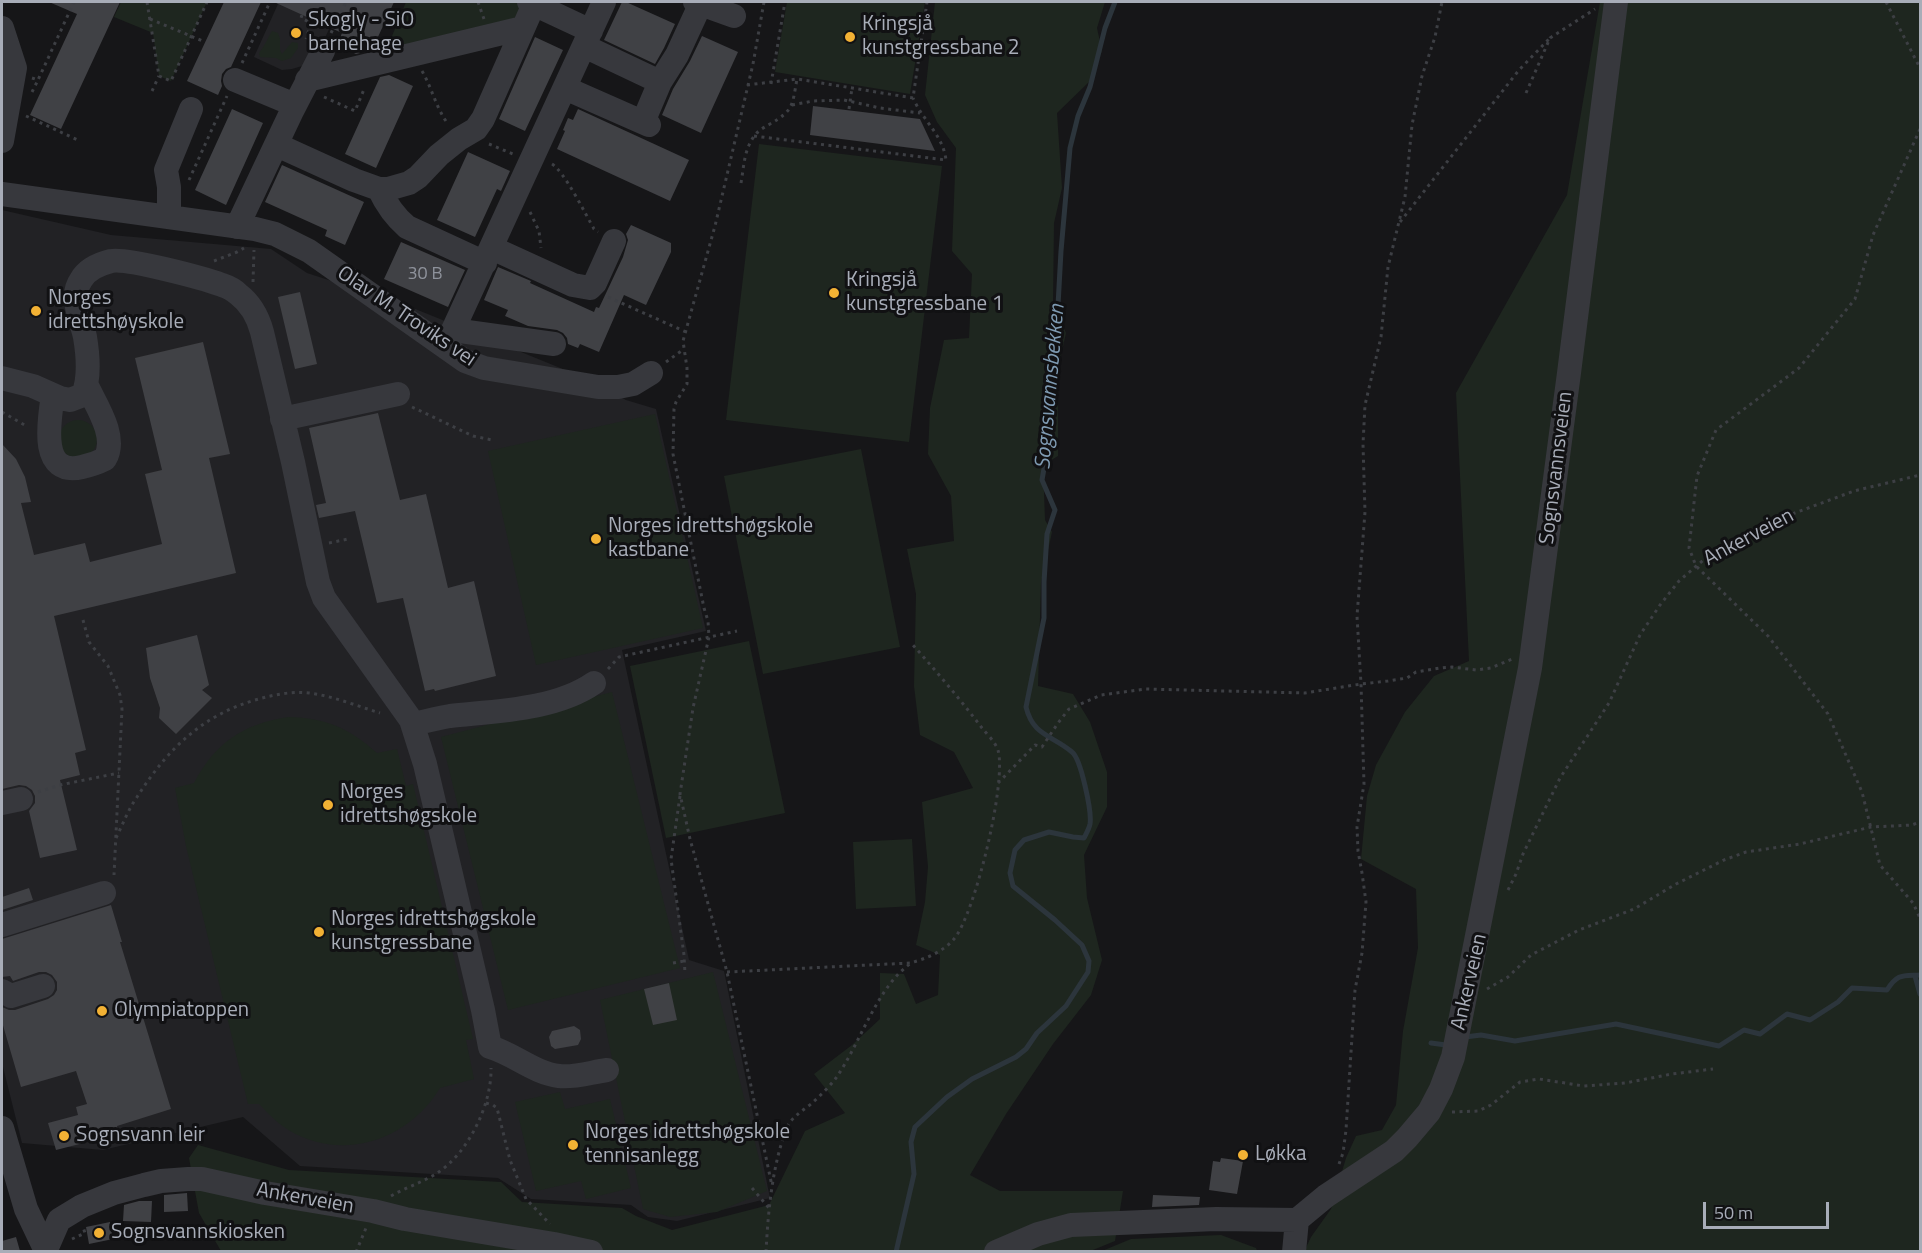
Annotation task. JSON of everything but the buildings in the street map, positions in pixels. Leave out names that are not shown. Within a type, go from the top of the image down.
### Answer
[{"type":"street","points":[[554,344],[449,338],[604,2]]},
{"type":"street","points":[[565,88],[646,124],[660,82],[677,54],[698,2],[734,16]]},
{"type":"street","points":[[277,145],[379,189],[409,183],[439,155],[476,129],[483,119],[532,3],[660,82]]},
{"type":"street","name":"Sognsvannsveien","points":[[1478,930],[1532,656],[1569,373],[1607,4]]},
{"type":"street","points":[[2,28],[15,68],[2,141]]},
{"type":"street","points":[[235,80],[302,91],[375,63],[523,28]]},
{"type":"street","points":[[242,236],[277,145],[323,51]]},
{"type":"street","points":[[169,217],[169,187],[166,170],[190,109]]},
{"type":"street","points":[[379,189],[396,218],[407,227],[488,256],[539,271],[573,285],[590,288],[595,283],[614,241]]},
{"type":"street","name":"Olav M. Troviks vei","points":[[2,194],[169,217],[242,236],[255,229],[275,234],[309,251],[449,338],[465,360],[484,368],[598,387],[633,384],[651,373]]},
{"type":"street","points":[[53,395],[48,425],[50,443],[58,464],[73,469],[105,459],[109,446],[106,429],[87,386],[85,338],[75,299],[79,281],[86,272],[82,265],[128,262],[224,285],[239,295],[251,308],[260,323],[318,582],[324,598],[412,722],[483,1010],[490,1047],[541,1071],[558,1076],[567,1077],[606,1070]]},
{"type":"street","points":[[2,378],[33,386],[70,400],[82,395],[87,386]]},
{"type":"street","points":[[282,419],[394,395]]},
{"type":"street","points":[[412,722],[520,708],[581,692],[594,683]]},
{"type":"street","points":[[2,925],[104,893]]},
{"type":"street","name":"Ankerveien","points":[[1297,1220],[1326,1196],[1394,1151],[1429,1112],[1453,1057],[1478,930]]},
{"type":"street","points":[[2,991],[11,996],[44,987]]},
{"type":"street","points":[[2,1128],[27,1209],[46,1251]]},
{"type":"street","name":"Ankerveien","points":[[46,1251],[59,1220],[76,1209],[114,1193],[175,1179],[202,1179],[405,1219],[591,1251]]},
{"type":"street","points":[[996,1251],[1038,1234],[1071,1225],[1216,1219],[1297,1220],[1294,1251]]},
{"type":"path","points":[[30,97],[74,2]]},
{"type":"path","points":[[147,2],[159,76],[152,91]]},
{"type":"path","points":[[159,76],[171,81],[207,2]]},
{"type":"path","points":[[323,51],[346,2]]},
{"type":"path","points":[[685,974],[671,859],[693,708],[710,637],[673,454],[674,409],[687,384],[683,341],[715,226],[753,64],[764,2]]},
{"type":"path","points":[[771,84],[785,2]]},
{"type":"path","points":[[754,136],[946,160],[944,147],[913,98],[927,2]]},
{"type":"path","points":[[1339,1164],[1346,1130],[1355,990],[1362,953],[1366,902],[1358,851],[1357,827],[1364,784],[1358,616],[1365,512],[1363,444],[1365,405],[1381,337],[1388,267],[1405,197],[1412,125],[1422,76],[1435,37],[1442,2]]},
{"type":"path","points":[[1886,2],[1920,68]]},
{"type":"path","points":[[1399,224],[1519,70],[1550,38],[1607,4]]},
{"type":"path","points":[[150,19],[205,42]]},
{"type":"path","points":[[1526,93],[1550,38]]},
{"type":"path","points":[[302,91],[354,111],[375,63]]},
{"type":"path","points":[[15,68],[38,80]]},
{"type":"path","points":[[747,85],[771,84],[796,79],[913,98]]},
{"type":"path","points":[[741,183],[749,143],[756,132],[786,115],[792,105],[796,79]]},
{"type":"path","points":[[849,110],[852,88]]},
{"type":"path","points":[[792,105],[813,101],[850,101],[921,113]]},
{"type":"path","points":[[22,114],[80,141]]},
{"type":"path","points":[[1920,129],[1873,235],[1855,300],[1799,368],[1716,430],[1697,476],[1689,548],[1696,566],[1768,636],[1828,714],[1862,792],[1880,865],[1912,903],[1920,918]]},
{"type":"path","points":[[534,155],[556,166],[565,177],[594,229],[614,241]]},
{"type":"path","points":[[514,198],[531,213],[539,231],[541,252],[539,271]]},
{"type":"path","points":[[209,263],[237,252],[242,236]]},
{"type":"path","points":[[253,288],[254,249]]},
{"type":"path","points":[[590,288],[686,332]]},
{"type":"path","points":[[394,395],[466,433],[492,440]]},
{"type":"path","points":[[2,412],[29,428]]},
{"type":"path","name":"Ankerveien","points":[[1506,893],[1550,796],[1584,739],[1609,703],[1640,635],[1679,581],[1708,556],[1784,517],[1854,491],[1920,475]]},
{"type":"path","points":[[83,620],[89,642],[108,666],[120,695],[122,725],[113,880],[104,893]]},
{"type":"path","points":[[619,657],[736,631]]},
{"type":"path","points":[[727,972],[910,963],[938,952],[952,941],[963,926],[979,878],[998,783],[1000,770],[997,748],[958,697],[912,644]]},
{"type":"path","points":[[998,783],[1035,745],[1042,747],[1069,709],[1101,695],[1146,689],[1305,693],[1407,678],[1416,672],[1440,668],[1476,670],[1491,668],[1504,661],[1532,656]]},
{"type":"path","points":[[116,838],[137,797],[170,754],[204,723],[236,706],[275,695],[310,693],[412,722]]},
{"type":"path","points":[[47,790],[60,785],[119,773]]},
{"type":"path","points":[[680,794],[690,839],[727,972],[772,1186]]},
{"type":"path","points":[[1462,1004],[1508,977],[1531,955],[1579,930],[1634,909],[1676,884],[1724,860],[1746,852],[1800,844],[1871,827],[1911,825],[1920,822]]},
{"type":"path","points":[[673,963],[684,961]]},
{"type":"path","points":[[766,1251],[768,1208],[772,1186],[786,1130],[791,1120],[820,1096],[836,1077],[892,980],[910,963]]},
{"type":"path","points":[[1429,1112],[1478,1111],[1491,1105],[1521,1082],[1539,1079],[1584,1086],[1625,1083],[1671,1074],[1713,1070]]},
{"type":"path","points":[[373,1211],[387,1198],[435,1174],[451,1160],[472,1133],[480,1118],[486,1102],[492,1071]]},
{"type":"path","points":[[486,1102],[497,1108],[510,1160],[521,1188],[526,1199],[548,1221],[554,1232],[554,1244]]},
{"type":"path","points":[[752,1188],[768,1208]]},
{"type":"shaded area","points":[[121,2],[207,2],[171,81],[159,76],[153,33],[114,17]]},
{"type":"shaded area","name":"Skogly - SiO barnehage","points":[[274,2],[341,2],[325,38],[302,66],[282,70],[254,57],[278,4]]},
{"type":"shaded area","points":[[406,2],[520,2],[523,22],[383,58]]},
{"type":"shaded area","name":"Kringsjå kunstgressbane 2","points":[[787,2],[925,2],[910,94],[775,72]]},
{"type":"shaded area","points":[[935,2],[1105,2],[1097,28],[1102,51],[1091,80],[1057,113],[1062,188],[1054,223],[1053,303],[1066,333],[1058,369],[1058,456],[1043,465],[1045,520],[1052,532],[1041,583],[1038,686],[1073,694],[1090,722],[1107,772],[1107,807],[1084,855],[1087,898],[1102,960],[1091,995],[1053,1044],[1006,1114],[970,1175],[1000,1191],[1123,1191],[1115,1241],[1088,1252],[221,1251],[199,1213],[189,1158],[198,1145],[289,1170],[501,1182],[522,1202],[622,1208],[672,1230],[769,1205],[805,1131],[845,1113],[814,1074],[852,1045],[880,1019],[880,973],[904,974],[916,1004],[938,995],[940,955],[916,945],[925,902],[928,867],[922,802],[973,788],[954,752],[920,735],[914,686],[916,594],[907,549],[954,541],[951,496],[928,454],[930,408],[944,340],[969,338],[972,274],[952,251],[956,148],[937,122],[925,95]]},
{"type":"shaded area","points":[[1600,2],[1920,2],[1920,1251],[1304,1252],[1311,1237],[1331,1209],[1346,1158],[1356,1136],[1382,1130],[1396,1105],[1403,1031],[1418,948],[1416,889],[1361,859],[1367,796],[1376,765],[1405,712],[1434,676],[1469,661],[1456,393],[1567,195]]},
{"type":"shaded area","points":[[272,31],[278,33],[282,54],[292,42],[298,43],[298,48],[291,58],[282,61],[276,58],[260,57],[259,53]]},
{"type":"shaded area","name":"Kringsjå kunstgressbane 1","points":[[759,144],[942,166],[909,442],[726,420]]},
{"type":"shaded area","name":"Norges idrettshøgskole","points":[[2,210],[111,235],[271,249],[307,273],[408,306],[580,376],[626,400],[656,409],[706,631],[622,650],[689,960],[724,971],[770,1198],[677,1221],[648,1217],[631,1205],[531,1199],[498,1178],[300,1166],[243,1117],[103,1150],[22,1143],[2,1063]]},
{"type":"shaded area","name":"Norges idrettshøgskole kastbane","points":[[655,414],[703,628],[536,665],[488,451]]},
{"type":"shaded area","points":[[78,420],[91,426],[97,439],[91,452],[78,458],[65,452],[59,439],[65,426]]},
{"type":"shaded area","points":[[861,449],[900,647],[763,674],[724,476]]},
{"type":"shaded area","points":[[749,641],[785,813],[666,838],[630,666]]},
{"type":"shaded area","points":[[612,692],[680,968],[508,1010],[441,737]]},
{"type":"shaded area","points":[[288,717],[325,722],[336,726],[357,737],[377,753],[397,749],[406,786],[413,784],[473,1039],[466,1040],[474,1079],[440,1088],[410,1122],[392,1133],[372,1141],[351,1145],[329,1144],[308,1139],[287,1129],[259,1104],[248,1104],[186,846],[175,788],[194,783],[221,746],[244,730]]},
{"type":"shaded area","points":[[912,839],[916,906],[856,909],[853,842]]},
{"type":"shaded area","points":[[713,972],[767,1191],[717,1212],[670,1217],[643,1209],[600,1000]]},
{"type":"shaded area","name":"Norges idrettshøgskole tennisanlegg","points":[[560,1092],[565,1109],[610,1099],[631,1188],[586,1199],[581,1181],[536,1191],[515,1102]]},
{"type":"shaded area","points":[[1221,1235],[1256,1248],[1257,1251],[1102,1251],[1131,1239]]},
{"type":"waterway","name":"Sognsvannsbekken","points":[[896,1252],[914,1174],[911,1142],[915,1127],[947,1097],[972,1079],[1016,1057],[1026,1049],[1037,1033],[1066,1006],[1088,972],[1089,961],[1082,945],[1013,886],[1010,873],[1015,850],[1024,840],[1049,832],[1084,838],[1090,824],[1085,786],[1075,757],[1065,746],[1038,730],[1029,717],[1026,707],[1044,618],[1047,534],[1055,510],[1042,480],[1054,378],[1061,251],[1070,148],[1078,116],[1090,87],[1105,28],[1115,2]]},
{"type":"waterway","points":[[1465,1037],[1481,1035],[1515,1041],[1616,1024],[1719,1046],[1744,1030],[1760,1034],[1787,1014],[1810,1020],[1838,1002],[1852,988],[1887,990],[1898,978],[1920,975]]},
{"type":"waterway","points":[[1915,976],[1920,994]]},
{"type":"waterway","points":[[1431,1043],[1446,1045]]},
{"type":"place","name":"Skogly - SiO barnehage","points":[[296,33]]},
{"type":"place","name":"Kringsjå kunstgressbane 2","points":[[850,37]]},
{"type":"place","name":"Kringsjå kunstgressbane 1","points":[[834,293]]},
{"type":"place","name":"Norges idrettshøyskole","points":[[36,311]]},
{"type":"place","name":"Norges idrettshøgskole kastbane","points":[[596,539]]},
{"type":"place","name":"Norges idrettshøgskole","points":[[328,805]]},
{"type":"place","name":"Norges idrettshøgskole kunstgressbane","points":[[319,932]]},
{"type":"place","name":"Olympiatoppen","points":[[102,1011]]},
{"type":"place","name":"Sognsvann leir","points":[[64,1136]]},
{"type":"place","name":"Norges idrettshøgskole tennisanlegg","points":[[573,1145]]},
{"type":"place","name":"Løkka","points":[[1243,1155]]},
{"type":"place","name":"Sognsvannskiosken","points":[[99,1233]]}]
